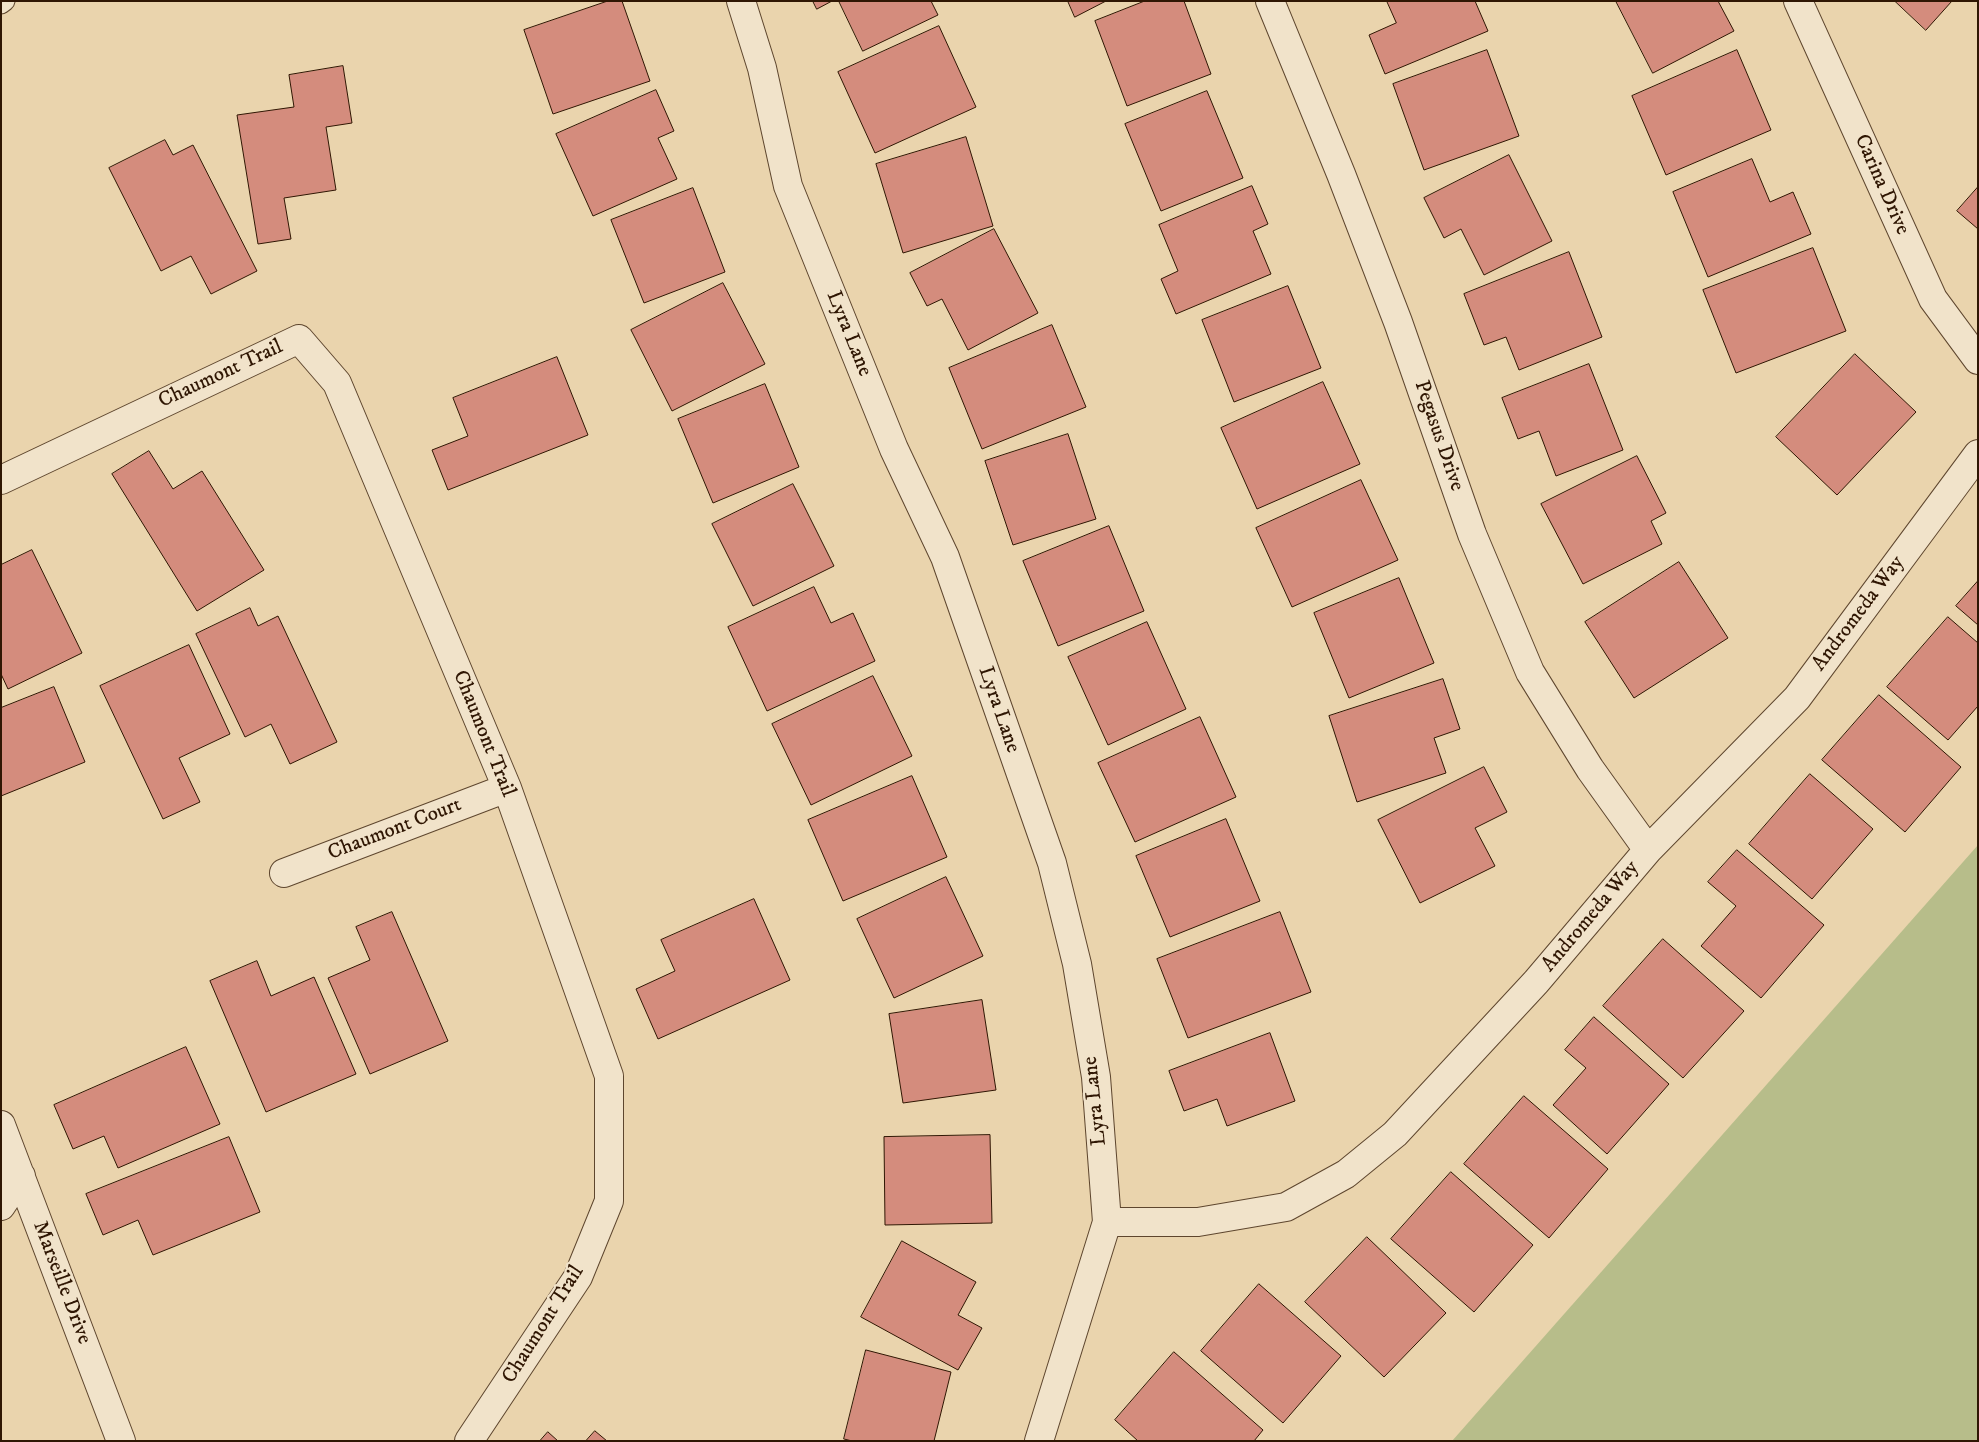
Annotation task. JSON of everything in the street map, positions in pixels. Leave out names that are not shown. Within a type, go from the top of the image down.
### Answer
[{"type":"street","name":"Lyra Lane","points":[[741,1],[762,68],[788,186],[894,449],[945,557],[1052,863],[1076,964],[1096,1077],[1107,1222],[1038,1441]]},
{"type":"street","name":"Pegasus Drive","points":[[1270,1],[1341,174],[1398,322],[1472,534],[1530,672],[1590,769],[1648,850]]},
{"type":"street","name":"Carina Drive","points":[[1798,1],[1932,299],[1978,360]]},
{"type":"street","name":"Chaumont Trail","points":[[1,480],[299,339],[337,383],[507,788],[609,1076],[609,1201],[578,1277],[469,1441]]},
{"type":"street","name":"Andromeda Way","points":[[1107,1222],[1198,1222],[1286,1208],[1346,1174],[1395,1134],[1536,982],[1648,850],[1797,698],[1978,454]]},
{"type":"street","name":"Chaumont Court","points":[[284,873],[507,788]]},
{"type":"street","name":"Marseille Drive","points":[[1,1125],[11,1175],[121,1441]]},
{"type":"street","points":[[1,1206],[11,1175]]},
{"type":"lane","points":[[1,4],[4,1]]},
{"type":"green space","points":[[1978,845],[1978,1441],[1452,1441]]},
{"type":"building","points":[[608,1],[622,1],[650,81],[553,114],[524,30]]},
{"type":"building","points":[[813,1],[832,1],[817,9]]},
{"type":"building","points":[[839,1],[931,1],[938,15],[863,51]]},
{"type":"building","points":[[1068,1],[1106,1],[1075,17]]},
{"type":"building","points":[[1145,1],[1184,1],[1211,74],[1127,106],[1095,21]]},
{"type":"building","points":[[1387,1],[1475,1],[1488,31],[1385,74],[1369,35],[1396,23]]},
{"type":"building","points":[[1616,1],[1718,1],[1734,31],[1653,73]]},
{"type":"building","points":[[1895,1],[1952,1],[1926,30]]},
{"type":"building","points":[[939,26],[976,107],[875,153],[838,72]]},
{"type":"building","points":[[1487,50],[1519,136],[1424,170],[1393,84]]},
{"type":"building","points":[[1737,50],[1771,130],[1666,175],[1632,96]]},
{"type":"building","points":[[343,66],[352,123],[326,127],[336,190],[284,198],[291,239],[258,244],[237,115],[294,107],[289,75]]},
{"type":"building","points":[[656,90],[674,131],[658,138],[677,179],[593,216],[556,134]]},
{"type":"building","points":[[1207,91],[1243,178],[1161,211],[1125,124]]},
{"type":"building","points":[[966,137],[993,226],[903,253],[876,164]]},
{"type":"building","points":[[165,140],[173,155],[193,145],[257,271],[211,294],[191,256],[161,271],[109,168]]},
{"type":"building","points":[[1509,155],[1552,241],[1484,275],[1461,229],[1444,238],[1424,198]]},
{"type":"building","points":[[1752,159],[1770,202],[1793,192],[1811,234],[1708,277],[1673,192]]},
{"type":"building","points":[[1252,186],[1268,224],[1253,231],[1271,274],[1176,314],[1161,279],[1178,271],[1159,225]]},
{"type":"building","points":[[1978,187],[1978,229],[1957,211]]},
{"type":"building","points":[[693,188],[725,272],[644,303],[611,220]]},
{"type":"building","points":[[994,229],[1038,313],[968,350],[942,299],[927,306],[910,273]]},
{"type":"building","points":[[1813,248],[1846,331],[1736,373],[1703,290]]},
{"type":"building","points":[[1569,252],[1602,337],[1519,370],[1506,337],[1484,345],[1464,294]]},
{"type":"building","points":[[723,283],[765,364],[672,411],[631,330]]},
{"type":"building","points":[[1288,286],[1321,368],[1234,402],[1202,320]]},
{"type":"building","points":[[1052,325],[1086,407],[982,449],[949,368]]},
{"type":"building","points":[[1855,354],[1916,412],[1837,495],[1776,437]]},
{"type":"building","points":[[557,357],[588,435],[448,490],[432,450],[468,436],[453,398]]},
{"type":"building","points":[[1589,364],[1623,450],[1556,476],[1539,431],[1518,439],[1502,398]]},
{"type":"building","points":[[1323,382],[1360,464],[1257,509],[1221,428]]},
{"type":"building","points":[[765,384],[799,467],[713,503],[678,419]]},
{"type":"building","points":[[1068,434],[1096,519],[1013,545],[985,461]]},
{"type":"building","points":[[149,451],[173,489],[202,471],[264,570],[197,611],[112,474]]},
{"type":"building","points":[[1637,456],[1666,513],[1651,521],[1662,544],[1583,584],[1541,504]]},
{"type":"building","points":[[1361,480],[1398,560],[1292,607],[1256,528]]},
{"type":"building","points":[[793,484],[834,566],[753,606],[712,524]]},
{"type":"building","points":[[1109,526],[1144,611],[1058,646],[1023,561]]},
{"type":"building","points":[[32,550],[82,653],[8,689],[1,674],[1,565]]},
{"type":"building","points":[[1679,562],[1728,638],[1634,698],[1585,622]]},
{"type":"building","points":[[1399,578],[1434,663],[1349,698],[1314,613]]},
{"type":"building","points":[[1978,581],[1978,625],[1956,606]]},
{"type":"building","points":[[814,587],[831,623],[853,613],[875,661],[767,711],[728,627]]},
{"type":"building","points":[[250,608],[258,626],[278,616],[337,742],[290,764],[271,724],[245,737],[196,634]]},
{"type":"building","points":[[1948,617],[1978,643],[1978,706],[1948,740],[1887,687]]},
{"type":"building","points":[[1147,622],[1186,709],[1108,745],[1068,657]]},
{"type":"building","points":[[189,645],[230,734],[179,758],[200,802],[163,819],[100,686]]},
{"type":"building","points":[[873,676],[912,756],[811,805],[772,724]]},
{"type":"building","points":[[1443,679],[1460,729],[1434,738],[1446,773],[1357,802],[1329,716]]},
{"type":"building","points":[[54,687],[85,762],[1,796],[1,708]]},
{"type":"building","points":[[1879,695],[1961,767],[1905,832],[1822,760]]},
{"type":"building","points":[[1200,717],[1236,797],[1135,842],[1098,763]]},
{"type":"building","points":[[1484,767],[1507,812],[1475,828],[1495,866],[1420,903],[1378,820]]},
{"type":"building","points":[[1810,774],[1873,829],[1812,899],[1749,844]]},
{"type":"building","points":[[912,776],[947,857],[843,901],[808,820]]},
{"type":"building","points":[[1226,819],[1260,901],[1170,937],[1136,856]]},
{"type":"building","points":[[1737,850],[1824,925],[1761,998],[1701,946],[1736,906],[1708,882]]},
{"type":"building","points":[[946,877],[983,956],[894,998],[857,919]]},
{"type":"building","points":[[754,899],[790,980],[658,1039],[636,989],[675,971],[661,940]]},
{"type":"building","points":[[392,912],[448,1041],[370,1074],[328,978],[370,960],[356,927]]},
{"type":"building","points":[[1280,912],[1311,992],[1188,1038],[1157,959]]},
{"type":"building","points":[[1663,939],[1744,1011],[1683,1078],[1603,1006]]},
{"type":"building","points":[[257,961],[271,996],[314,977],[356,1074],[266,1112],[210,981]]},
{"type":"building","points":[[982,1000],[996,1090],[903,1103],[889,1014]]},
{"type":"building","points":[[1594,1017],[1669,1084],[1607,1154],[1553,1105],[1586,1068],[1565,1050]]},
{"type":"building","points":[[1270,1033],[1295,1101],[1227,1126],[1217,1099],[1184,1111],[1169,1071]]},
{"type":"building","points":[[186,1047],[220,1124],[118,1168],[104,1136],[73,1149],[54,1105]]},
{"type":"building","points":[[1524,1096],[1608,1169],[1549,1238],[1464,1164]]},
{"type":"building","points":[[990,1135],[992,1223],[885,1225],[884,1137]]},
{"type":"building","points":[[229,1137],[260,1212],[153,1255],[138,1220],[103,1235],[86,1194]]},
{"type":"building","points":[[1451,1172],[1533,1245],[1474,1312],[1391,1239]]},
{"type":"building","points":[[1367,1237],[1446,1313],[1384,1377],[1305,1302]]},
{"type":"building","points":[[902,1241],[976,1282],[958,1315],[982,1328],[958,1370],[861,1317]]},
{"type":"building","points":[[1259,1284],[1341,1356],[1283,1423],[1201,1351]]},
{"type":"building","points":[[866,1350],[951,1372],[934,1441],[852,1441],[844,1439]]},
{"type":"building","points":[[1174,1352],[1263,1430],[1254,1441],[1138,1441],[1115,1420]]},
{"type":"building","points":[[595,1431],[607,1441],[586,1441]]},
{"type":"building","points":[[548,1432],[558,1441],[540,1441]]}]
